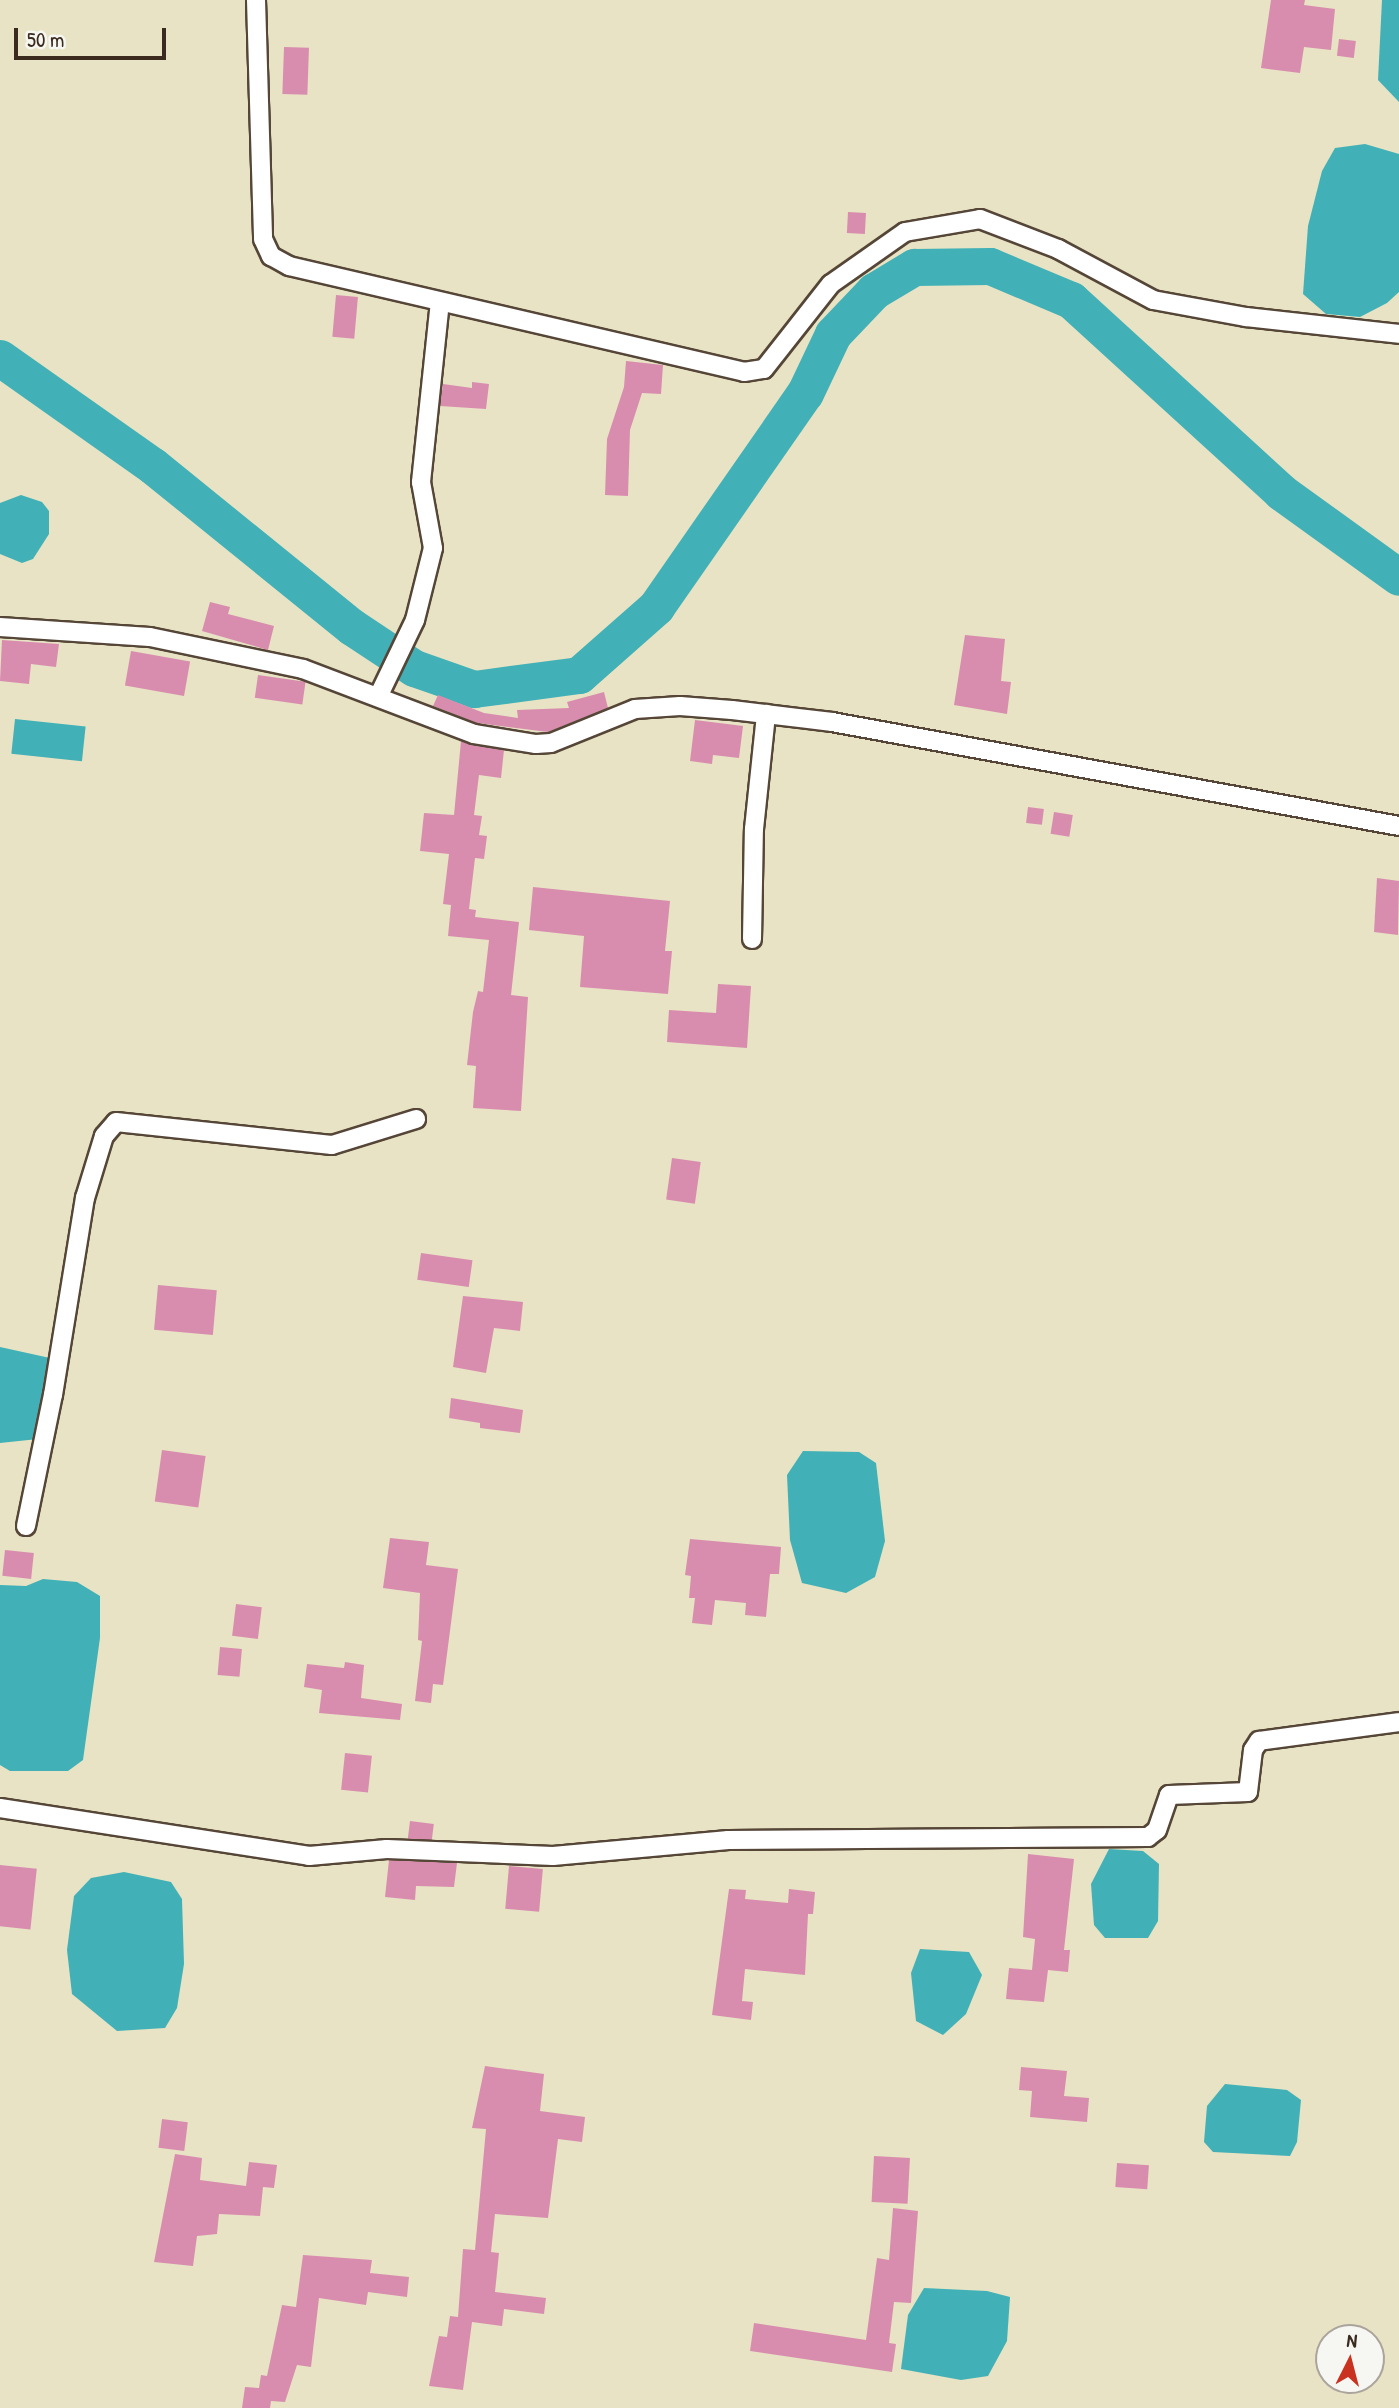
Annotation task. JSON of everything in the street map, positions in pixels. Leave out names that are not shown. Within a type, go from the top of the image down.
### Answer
[{"type":"street","points":[[256,0],[262,239],[271,256],[289,266],[744,372],[764,369],[776,359],[831,284],[905,232],[980,219],[1058,249],[1153,300],[1246,317],[1399,334]]},
{"type":"street","points":[[380,692],[415,620],[433,548],[421,482],[440,302]]},
{"type":"street","points":[[0,628],[150,637],[303,669],[380,692],[474,734],[536,744],[551,743],[635,709],[680,706],[766,714],[832,722],[1399,827]]},
{"type":"street","points":[[752,939],[754,829],[766,714]]},
{"type":"street","points":[[26,1526],[54,1395],[85,1198],[104,1136],[116,1122],[332,1145],[416,1119]]},
{"type":"street","points":[[0,1808],[309,1856],[387,1849],[552,1856],[728,1840],[1148,1837],[1157,1830],[1169,1794],[1248,1792],[1253,1750],[1259,1741],[1399,1722]]},
{"type":"water","points":[[1382,0],[1399,0],[1399,102],[1378,80]]},
{"type":"water","points":[[1365,144],[1399,154],[1399,292],[1387,303],[1360,317],[1326,314],[1303,294],[1308,226],[1322,171],[1335,148]]},
{"type":"water","points":[[21,495],[42,502],[49,511],[49,534],[33,559],[22,563],[0,554],[0,503]]},
{"type":"water","points":[[15,719],[86,726],[82,761],[11,754]]},
{"type":"water","points":[[0,1347],[50,1358],[38,1439],[0,1443]]},
{"type":"water","points":[[803,1451],[859,1452],[876,1463],[885,1541],[875,1577],[846,1593],[802,1583],[790,1540],[787,1475]]},
{"type":"water","points":[[43,1579],[77,1582],[100,1596],[100,1638],[83,1760],[68,1771],[10,1771],[0,1765],[0,1585],[26,1586]]},
{"type":"water","points":[[1109,1849],[1143,1851],[1159,1864],[1158,1921],[1148,1938],[1105,1938],[1094,1925],[1091,1884]]},
{"type":"water","points":[[124,1872],[171,1882],[182,1899],[184,1964],[177,2008],[165,2028],[117,2031],[72,1994],[67,1950],[74,1896],[91,1878]]},
{"type":"water","points":[[920,1949],[969,1952],[982,1975],[966,2014],[943,2035],[916,2021],[911,1973]]},
{"type":"water","points":[[1225,2084],[1287,2090],[1301,2100],[1297,2142],[1290,2156],[1213,2152],[1204,2142],[1207,2106]]},
{"type":"water","points":[[924,2288],[987,2291],[1010,2297],[1007,2341],[988,2376],[961,2380],[901,2369],[908,2315]]},
{"type":"building","points":[[1271,0],[1305,0],[1304,5],[1335,9],[1331,50],[1304,47],[1300,73],[1261,68]]},
{"type":"building","points":[[1339,39],[1356,41],[1354,58],[1337,56]]},
{"type":"building","points":[[284,47],[309,48],[307,95],[282,94]]},
{"type":"building","points":[[848,212],[866,213],[865,234],[847,233]]},
{"type":"building","points":[[336,295],[358,297],[354,339],[332,337]]},
{"type":"building","points":[[626,361],[663,365],[661,394],[642,393],[630,430],[628,496],[605,495],[607,439],[624,387]]},
{"type":"building","points":[[472,382],[489,384],[486,409],[440,406],[443,384],[472,388]]},
{"type":"building","points":[[210,602],[230,607],[228,614],[274,626],[268,650],[202,631]]},
{"type":"building","points":[[965,635],[1005,639],[1001,681],[1011,682],[1007,714],[954,705]]},
{"type":"building","points":[[2,640],[59,644],[56,667],[31,664],[29,684],[0,681]]},
{"type":"building","points":[[131,651],[190,661],[184,696],[125,685]]},
{"type":"building","points":[[258,675],[306,682],[302,704],[255,698]]},
{"type":"building","points":[[604,692],[608,708],[548,732],[477,723],[433,706],[438,695],[484,713],[518,718],[517,710],[569,708],[567,702]]},
{"type":"building","points":[[695,720],[743,726],[739,758],[713,755],[712,764],[690,761]]},
{"type":"building","points":[[461,741],[504,750],[501,778],[479,775],[474,815],[482,816],[479,835],[487,836],[484,859],[475,858],[469,909],[476,910],[475,917],[519,922],[511,995],[528,997],[521,1111],[473,1108],[476,1066],[467,1065],[473,1012],[478,991],[483,992],[489,940],[448,936],[451,905],[443,904],[449,854],[420,851],[424,813],[454,815]]},
{"type":"building","points":[[1028,807],[1044,809],[1042,825],[1026,823]]},
{"type":"building","points":[[1054,812],[1073,815],[1069,837],[1051,834]]},
{"type":"building","points":[[1377,878],[1399,881],[1398,935],[1374,932]]},
{"type":"building","points":[[533,887],[670,901],[665,951],[672,951],[668,994],[580,987],[584,936],[529,930]]},
{"type":"building","points":[[718,984],[751,986],[747,1048],[667,1042],[669,1010],[716,1013]]},
{"type":"building","points":[[672,1158],[701,1162],[695,1204],[666,1200]]},
{"type":"building","points":[[421,1253],[472,1260],[469,1287],[417,1280]]},
{"type":"building","points":[[158,1285],[217,1290],[213,1335],[154,1330]]},
{"type":"building","points":[[463,1296],[523,1302],[520,1331],[494,1328],[486,1373],[453,1367]]},
{"type":"building","points":[[451,1398],[523,1410],[520,1433],[480,1428],[480,1423],[449,1418]]},
{"type":"building","points":[[162,1450],[206,1456],[198,1508],[155,1501]]},
{"type":"building","points":[[390,1538],[429,1542],[426,1565],[458,1569],[443,1685],[433,1684],[431,1703],[415,1701],[422,1641],[418,1640],[420,1593],[383,1588]]},
{"type":"building","points":[[690,1539],[781,1547],[779,1574],[770,1574],[766,1617],[745,1615],[746,1603],[715,1600],[712,1625],[692,1623],[695,1598],[689,1598],[691,1576],[685,1575]]},
{"type":"building","points":[[5,1550],[34,1553],[31,1579],[2,1576]]},
{"type":"building","points":[[236,1604],[262,1607],[258,1639],[232,1636]]},
{"type":"building","points":[[220,1647],[242,1649],[239,1677],[218,1675]]},
{"type":"building","points":[[345,1662],[364,1665],[361,1698],[402,1704],[400,1720],[319,1713],[322,1690],[304,1687],[307,1664],[344,1668]]},
{"type":"building","points":[[345,1753],[372,1756],[368,1793],[341,1790]]},
{"type":"building","points":[[410,1821],[434,1824],[432,1842],[408,1839]]},
{"type":"building","points":[[1028,1854],[1074,1859],[1064,1950],[1070,1950],[1068,1972],[1048,1970],[1044,2002],[1006,1999],[1009,1968],[1032,1970],[1035,1939],[1023,1937]]},
{"type":"building","points":[[389,1860],[457,1863],[454,1887],[416,1886],[415,1900],[385,1897]]},
{"type":"building","points":[[0,1865],[37,1869],[30,1930],[0,1926]]},
{"type":"building","points":[[509,1866],[543,1869],[539,1912],[505,1909]]},
{"type":"building","points":[[729,1889],[746,1890],[745,1899],[788,1903],[789,1889],[815,1892],[813,1914],[808,1914],[805,1975],[745,1969],[742,2001],[753,2002],[751,2020],[712,2015]]},
{"type":"building","points":[[485,2066],[544,2074],[540,2111],[585,2117],[582,2142],[558,2139],[548,2218],[495,2214],[491,2252],[499,2253],[495,2292],[546,2298],[544,2314],[504,2309],[502,2326],[472,2322],[463,2390],[429,2386],[439,2336],[447,2337],[450,2316],[458,2317],[463,2249],[475,2250],[486,2129],[472,2128]]},
{"type":"building","points":[[1021,2067],[1067,2071],[1064,2096],[1089,2098],[1087,2122],[1030,2117],[1032,2091],[1019,2090]]},
{"type":"building","points":[[162,2119],[188,2122],[184,2151],[158,2148]]},
{"type":"building","points":[[175,2154],[202,2158],[200,2180],[246,2186],[249,2162],[277,2165],[274,2188],[263,2187],[260,2216],[219,2214],[217,2234],[197,2236],[193,2266],[154,2262]]},
{"type":"building","points":[[874,2156],[910,2158],[908,2204],[872,2202]]},
{"type":"building","points":[[1117,2163],[1149,2165],[1147,2189],[1115,2187]]},
{"type":"building","points":[[893,2208],[918,2211],[911,2303],[894,2302],[889,2343],[896,2344],[892,2372],[750,2351],[754,2323],[866,2340],[877,2258],[889,2260]]},
{"type":"building","points":[[303,2255],[372,2260],[370,2273],[409,2277],[407,2297],[368,2292],[366,2305],[319,2298],[311,2367],[297,2365],[285,2402],[271,2401],[270,2408],[242,2408],[245,2387],[259,2388],[261,2375],[267,2376],[282,2305],[296,2307]]},
{"type":"waterway","points":[[0,358],[153,466],[352,627],[414,668],[474,689],[579,675],[656,607],[805,393],[833,334],[874,291],[914,267],[990,266],[1071,300],[1281,492],[1399,577]]}]
